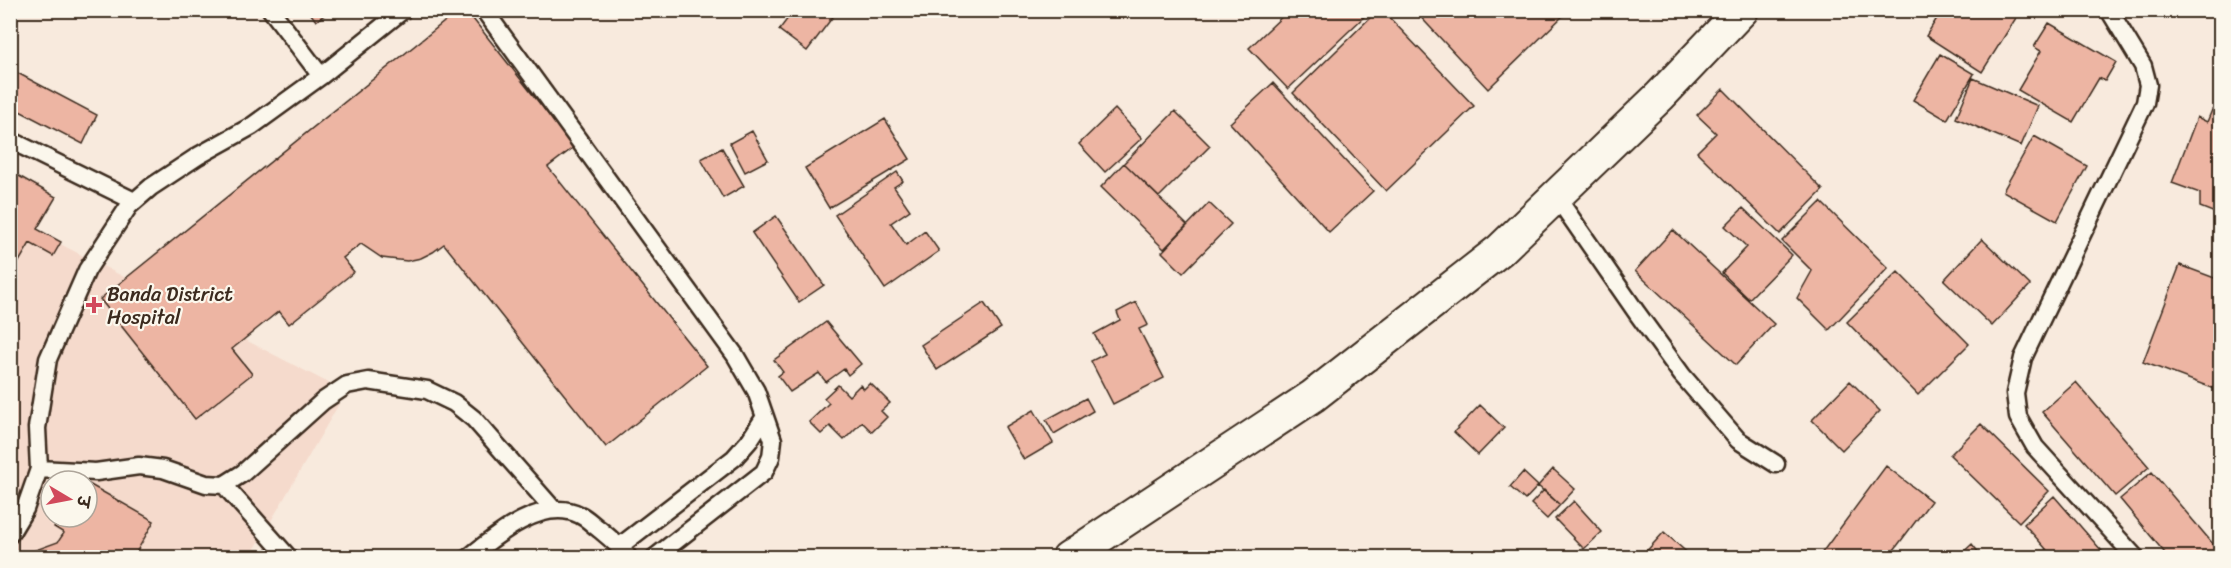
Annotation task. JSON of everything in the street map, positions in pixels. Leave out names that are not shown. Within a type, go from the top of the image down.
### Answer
[{"type":"street","points":[[1068,558],[1313,396],[1500,250],[1660,96],[1742,10]]},
{"type":"lane","points":[[271,10],[321,76]]},
{"type":"lane","points":[[10,534],[25,509],[39,469],[37,428],[48,359],[87,270],[129,206],[151,187],[198,156],[252,126],[321,76],[403,10]]},
{"type":"lane","points":[[484,10],[735,355],[756,391],[773,440],[771,457],[764,472],[654,558]]},
{"type":"lane","points":[[2109,10],[2143,66],[2148,85],[2145,103],[2023,358],[2015,393],[2018,417],[2035,447],[2136,558]]},
{"type":"lane","points":[[10,140],[134,201]]},
{"type":"lane","points":[[1556,196],[1682,375],[1738,440],[1776,464]]},
{"type":"lane","points":[[99,472],[138,466],[164,469],[206,484],[224,485],[243,473],[323,401],[347,385],[368,381],[427,390],[454,403],[474,419],[554,510]]},
{"type":"lane","points":[[468,558],[497,534],[529,516],[554,510],[579,514],[625,552],[734,458],[764,418]]},
{"type":"lane","points":[[224,485],[289,558]]},
{"type":"shaded area","name":"Banda District Hospital","points":[[10,218],[346,392],[250,557],[11,557]]},
{"type":"building","points":[[308,10],[331,10],[316,21]]},
{"type":"building","points":[[459,10],[466,10],[574,147],[548,167],[707,366],[606,447],[444,244],[421,258],[407,261],[382,258],[361,244],[343,258],[354,272],[289,324],[279,311],[232,349],[252,374],[195,419],[100,299]]},
{"type":"building","points":[[794,10],[838,10],[807,51],[779,30]]},
{"type":"building","points":[[1289,10],[1366,10],[1368,13],[1288,89],[1249,48]]},
{"type":"building","points":[[1378,10],[1382,10],[1474,106],[1386,191],[1293,93]]},
{"type":"building","points":[[1414,10],[1569,10],[1488,89]]},
{"type":"building","points":[[1942,10],[2021,10],[1982,72],[1926,36]]},
{"type":"building","points":[[2049,23],[2116,62],[2105,81],[2099,78],[2073,122],[2018,90],[2041,51],[2034,47]]},
{"type":"building","points":[[1940,54],[1974,74],[1947,120],[1913,100]]},
{"type":"building","points":[[10,69],[97,115],[83,144],[10,106]]},
{"type":"building","points":[[1973,78],[2038,106],[2021,146],[1956,118]]},
{"type":"building","points":[[1273,83],[1373,191],[1329,232],[1230,123]]},
{"type":"building","points":[[1723,89],[1823,190],[1780,234],[1697,152],[1716,133],[1697,115]]},
{"type":"building","points":[[1115,109],[1142,138],[1105,172],[1079,144]]},
{"type":"building","points":[[2212,110],[2220,113],[2220,215],[2200,207],[2200,193],[2172,183],[2197,117],[2207,122]]},
{"type":"building","points":[[1175,111],[1210,146],[1159,197],[1124,163]]},
{"type":"building","points":[[885,119],[910,159],[829,208],[805,168]]},
{"type":"building","points":[[752,131],[768,160],[745,172],[730,143]]},
{"type":"building","points":[[2034,136],[2087,166],[2057,221],[2003,191]]},
{"type":"building","points":[[722,148],[744,186],[723,198],[701,159]]},
{"type":"building","points":[[1124,163],[1187,225],[1164,249],[1101,187]]},
{"type":"building","points":[[10,171],[56,197],[37,229],[61,242],[53,256],[30,243],[10,277]]},
{"type":"building","points":[[897,172],[903,181],[894,187],[910,210],[891,223],[906,245],[925,231],[939,251],[885,289],[835,215]]},
{"type":"building","points":[[1821,202],[1888,268],[1829,330],[1797,298],[1812,271],[1782,241]]},
{"type":"building","points":[[1209,203],[1231,224],[1183,273],[1162,252]]},
{"type":"building","points":[[1743,208],[1792,255],[1749,299],[1722,273],[1747,247],[1725,226]]},
{"type":"building","points":[[776,216],[824,285],[799,302],[752,233]]},
{"type":"building","points":[[1673,230],[1774,324],[1736,365],[1635,271]]},
{"type":"building","points":[[1982,239],[2030,285],[1992,326],[1944,280]]},
{"type":"building","points":[[2180,265],[2220,280],[2220,391],[2143,362]]},
{"type":"building","points":[[1898,272],[1969,344],[1918,395],[1847,322]]},
{"type":"building","points":[[1136,302],[1148,325],[1139,329],[1164,378],[1113,404],[1091,361],[1105,354],[1094,334],[1120,320],[1117,312]]},
{"type":"building","points":[[984,303],[1001,328],[937,370],[921,345]]},
{"type":"building","points":[[826,322],[861,364],[848,375],[844,369],[826,382],[819,373],[790,392],[778,376],[783,372],[774,360]]},
{"type":"building","points":[[1850,381],[1880,411],[1842,450],[1812,420]]},
{"type":"building","points":[[2076,382],[2149,467],[2115,496],[2042,412]]},
{"type":"building","points":[[870,383],[890,403],[881,411],[887,417],[872,432],[862,422],[844,440],[830,426],[821,434],[809,422],[829,403],[824,398],[838,385],[849,396],[860,385],[864,389]]},
{"type":"building","points":[[1086,398],[1093,411],[1054,434],[1046,420]]},
{"type":"building","points":[[1480,405],[1504,428],[1478,455],[1454,432]]},
{"type":"building","points":[[1034,410],[1053,443],[1024,460],[1005,427]]},
{"type":"building","points":[[1981,424],[2049,491],[2019,522],[1950,455]]},
{"type":"building","points":[[1886,466],[1931,501],[1888,558],[1818,558]]},
{"type":"building","points":[[1553,469],[1575,489],[1560,505],[1538,486]]},
{"type":"building","points":[[1523,472],[1538,486],[1525,500],[1510,487]]},
{"type":"building","points":[[2152,472],[2219,551],[2211,558],[2169,558],[2120,499]]},
{"type":"building","points":[[99,490],[154,521],[133,558],[14,558],[58,542],[64,533],[57,529],[99,529]]},
{"type":"building","points":[[1544,490],[1560,505],[1547,519],[1531,504]]},
{"type":"building","points":[[2054,496],[2108,558],[2054,558],[2024,524]]},
{"type":"building","points":[[1574,501],[1602,532],[1584,549],[1555,519]]},
{"type":"building","points":[[1664,532],[1693,558],[1646,558],[1643,555]]},
{"type":"building","points":[[1972,544],[1983,558],[1957,558]]},
{"type":"place","name":"Banda District Hospital","points":[[94,305]]}]
